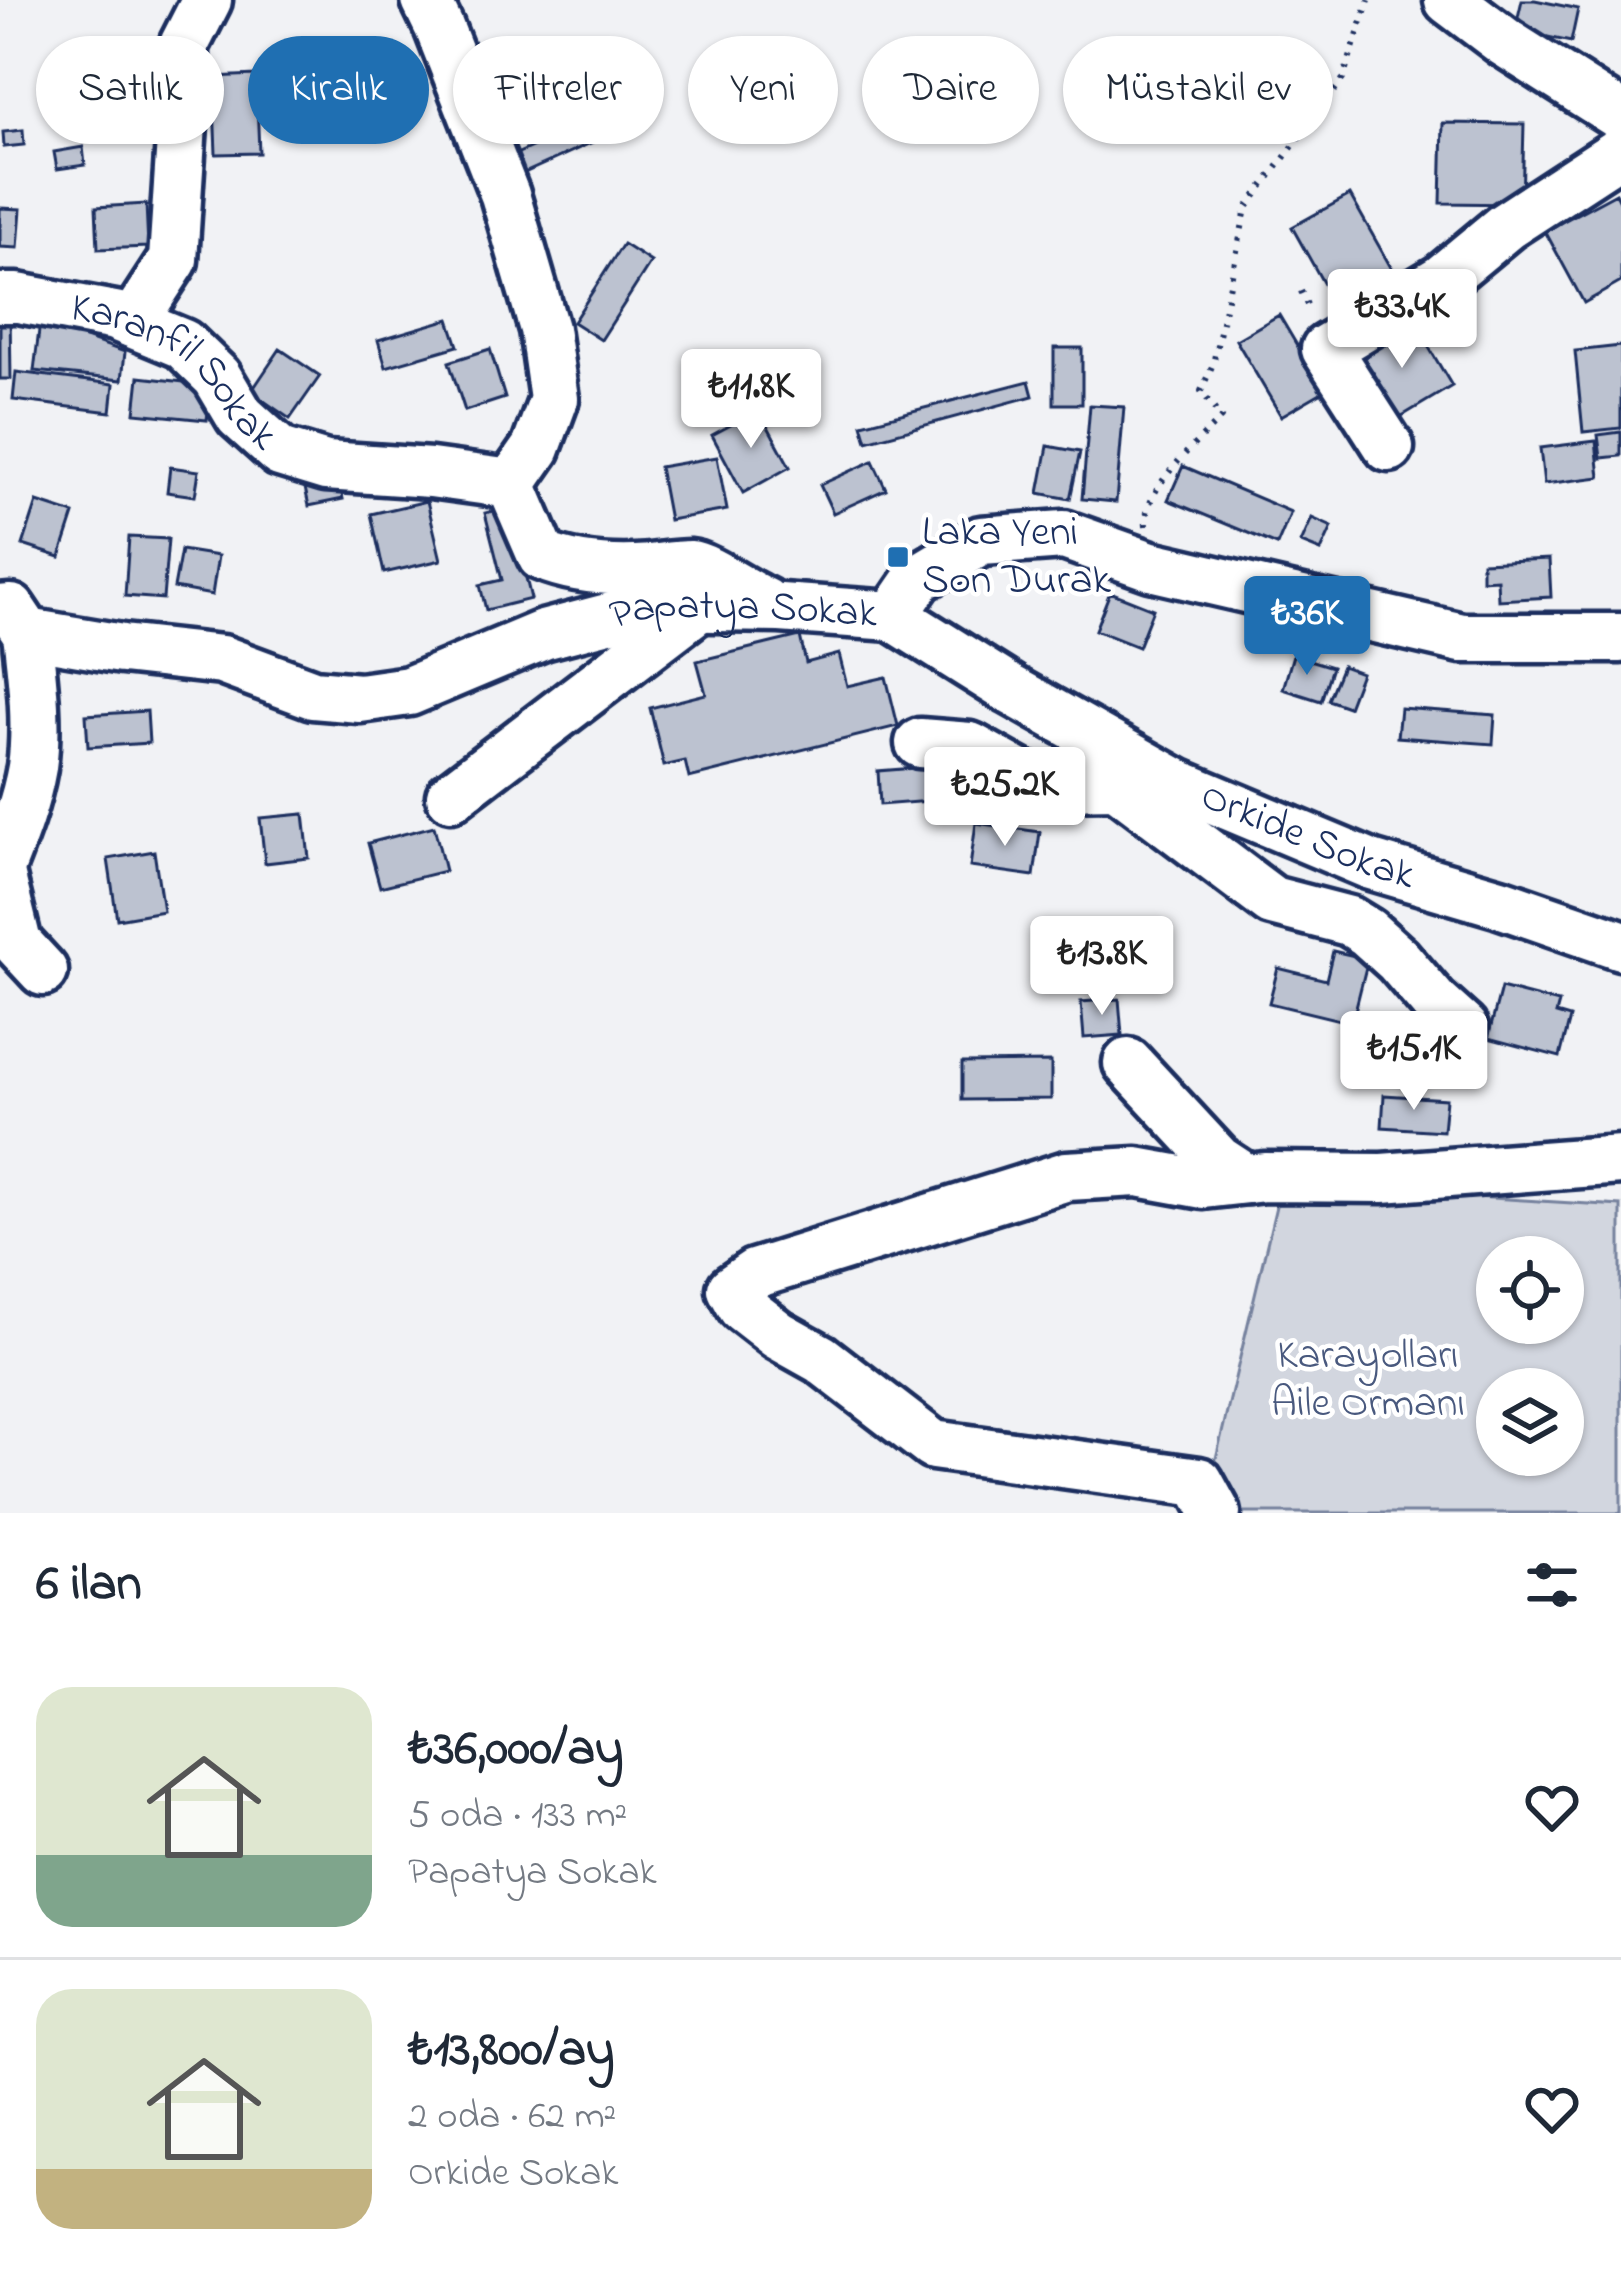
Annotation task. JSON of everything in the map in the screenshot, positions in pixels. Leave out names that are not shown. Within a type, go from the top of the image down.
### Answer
[{"type":"street","points":[[132,323],[173,260],[184,45],[207,0]]},
{"type":"street","points":[[426,0],[505,195],[544,328],[554,399],[536,448],[511,484],[542,556],[582,568],[695,565],[745,595],[780,608]]},
{"type":"street","points":[[1449,0],[1506,43],[1621,116]]},
{"type":"street","points":[[1389,447],[1326,349],[1442,279],[1506,226],[1621,151]]},
{"type":"street","name":"Karanfil Sokak","points":[[0,298],[115,316],[183,344],[217,377],[240,416],[280,452],[326,466],[511,484]]},
{"type":"street","name":"Papatya Sokak","points":[[14,621],[122,649],[222,660],[313,694],[361,698],[410,691],[543,635],[654,606],[893,616],[919,578],[981,541],[1064,535],[1150,566],[1462,638],[1621,638]]},
{"type":"street","points":[[451,796],[699,607]]},
{"type":"street","name":"Orkide Sokak","points":[[893,616],[1011,690],[1178,784],[1370,865],[1621,945]]},
{"type":"street","points":[[14,621],[35,698],[32,766],[19,823],[0,870],[17,943],[43,970]]},
{"type":"street","name":"Orkide Sokak","points":[[1011,690],[1094,767],[1272,901],[1349,921],[1366,932],[1463,1028]]},
{"type":"street","points":[[920,743],[970,747],[1022,776],[1053,785],[1117,784]]},
{"type":"street","points":[[1128,1063],[1218,1160],[1246,1179]]},
{"type":"street","points":[[1216,1513],[1199,1482],[933,1445],[821,1359],[778,1335],[742,1307],[731,1289],[754,1274],[1067,1176],[1137,1172],[1204,1184],[1382,1178],[1621,1160]]},
{"type":"path","points":[[1150,566],[1144,511],[1176,463],[1221,418],[1201,391],[1213,364],[1246,209],[1343,80],[1369,0]]},
{"type":"green space","name":"Karayolları Aile Ormanı","points":[[1281,1185],[1621,1206],[1621,1513],[1203,1513]]},
{"type":"building","points":[[1522,0],[1578,9],[1571,42],[1515,30]]},
{"type":"building","points":[[248,75],[248,144],[259,144],[259,153],[216,154],[216,144],[224,144],[224,76]]},
{"type":"building","points":[[1443,123],[1524,124],[1522,204],[1441,203]]},
{"type":"building","points":[[23,130],[24,145],[4,147],[3,132]]},
{"type":"building","points":[[539,144],[588,144],[522,174],[514,155]]},
{"type":"building","points":[[83,147],[85,165],[57,169],[54,152]]},
{"type":"building","points":[[1616,193],[1621,203],[1621,282],[1584,303],[1545,231]]},
{"type":"building","points":[[1350,195],[1393,271],[1335,304],[1292,227]]},
{"type":"building","points":[[146,204],[148,247],[98,249],[96,207]]},
{"type":"building","points":[[0,208],[21,209],[18,248],[0,247]]},
{"type":"building","points":[[623,244],[651,262],[601,340],[573,322]]},
{"type":"building","points":[[0,311],[10,311],[11,379],[0,379]]},
{"type":"building","points":[[1279,315],[1324,391],[1281,416],[1236,340]]},
{"type":"building","points":[[449,319],[458,346],[386,367],[378,340]]},
{"type":"building","points":[[1412,319],[1452,386],[1392,422],[1352,356]]},
{"type":"building","points":[[40,322],[125,352],[122,380],[34,371]]},
{"type":"building","points":[[1621,346],[1621,428],[1583,432],[1575,351]]},
{"type":"building","points":[[1054,348],[1082,348],[1082,404],[1054,404]]},
{"type":"building","points":[[280,349],[320,376],[290,419],[251,392]]},
{"type":"building","points":[[490,349],[505,398],[465,411],[449,362]]},
{"type":"building","points":[[16,372],[114,384],[111,412],[13,400]]},
{"type":"building","points":[[139,377],[211,385],[207,420],[135,413]]},
{"type":"building","points":[[1029,381],[1033,396],[867,441],[862,424]]},
{"type":"building","points":[[1090,405],[1124,407],[1116,502],[1082,499]]},
{"type":"building","points":[[759,410],[790,467],[743,493],[712,435]]},
{"type":"building","points":[[1621,432],[1621,456],[1601,458],[1598,435]]},
{"type":"building","points":[[1596,441],[1600,477],[1544,484],[1540,448]]},
{"type":"building","points":[[1048,446],[1080,452],[1070,499],[1039,493]]},
{"type":"building","points":[[717,457],[727,510],[669,520],[659,467]]},
{"type":"building","points":[[873,461],[886,489],[833,513],[820,485]]},
{"type":"building","points":[[1183,466],[1291,512],[1277,545],[1168,500]]},
{"type":"building","points":[[170,467],[199,471],[195,496],[167,492]]},
{"type":"building","points":[[337,472],[343,499],[309,506],[303,479]]},
{"type":"building","points":[[427,501],[441,560],[384,573],[371,514]]},
{"type":"building","points":[[37,502],[74,514],[60,557],[23,545]]},
{"type":"building","points":[[509,507],[531,599],[486,610],[480,585],[502,580],[485,513]]},
{"type":"building","points":[[1312,518],[1332,527],[1321,551],[1301,543]]},
{"type":"building","points":[[129,537],[168,539],[163,599],[125,596]]},
{"type":"building","points":[[181,550],[218,556],[212,595],[174,588]]},
{"type":"building","points":[[1549,559],[1551,597],[1498,600],[1497,579],[1482,580],[1482,562]]},
{"type":"building","points":[[1110,592],[1153,609],[1138,647],[1095,630]]},
{"type":"building","points":[[800,636],[806,663],[839,654],[847,686],[886,677],[898,726],[689,778],[685,761],[664,766],[650,708],[706,694],[697,661]]},
{"type":"building","points":[[1293,655],[1332,667],[1321,701],[1283,689]]},
{"type":"building","points":[[1342,666],[1361,673],[1348,707],[1328,700]]},
{"type":"building","points":[[1400,708],[1495,715],[1493,744],[1397,737]]},
{"type":"building","points":[[147,711],[149,743],[88,747],[86,715]]},
{"type":"building","points":[[965,764],[968,798],[880,805],[878,771]]},
{"type":"building","points":[[304,814],[309,858],[265,863],[260,818]]},
{"type":"building","points":[[976,823],[1040,832],[1034,876],[970,867]]},
{"type":"building","points":[[434,826],[445,871],[380,887],[368,843]]},
{"type":"building","points":[[154,851],[163,911],[117,919],[108,859]]},
{"type":"building","points":[[1333,951],[1368,959],[1352,1023],[1269,1003],[1278,968],[1326,980]]},
{"type":"building","points":[[1501,988],[1559,1003],[1556,1014],[1570,1018],[1560,1057],[1488,1038]]},
{"type":"building","points":[[1119,999],[1122,1035],[1084,1038],[1081,1002]]},
{"type":"building","points":[[1051,1062],[1051,1099],[962,1100],[962,1063]]},
{"type":"building","points":[[1384,1095],[1446,1099],[1443,1131],[1382,1127]]},
{"type":"place","name":"Laka Yeni Son Durak","points":[[898,557]]}]
